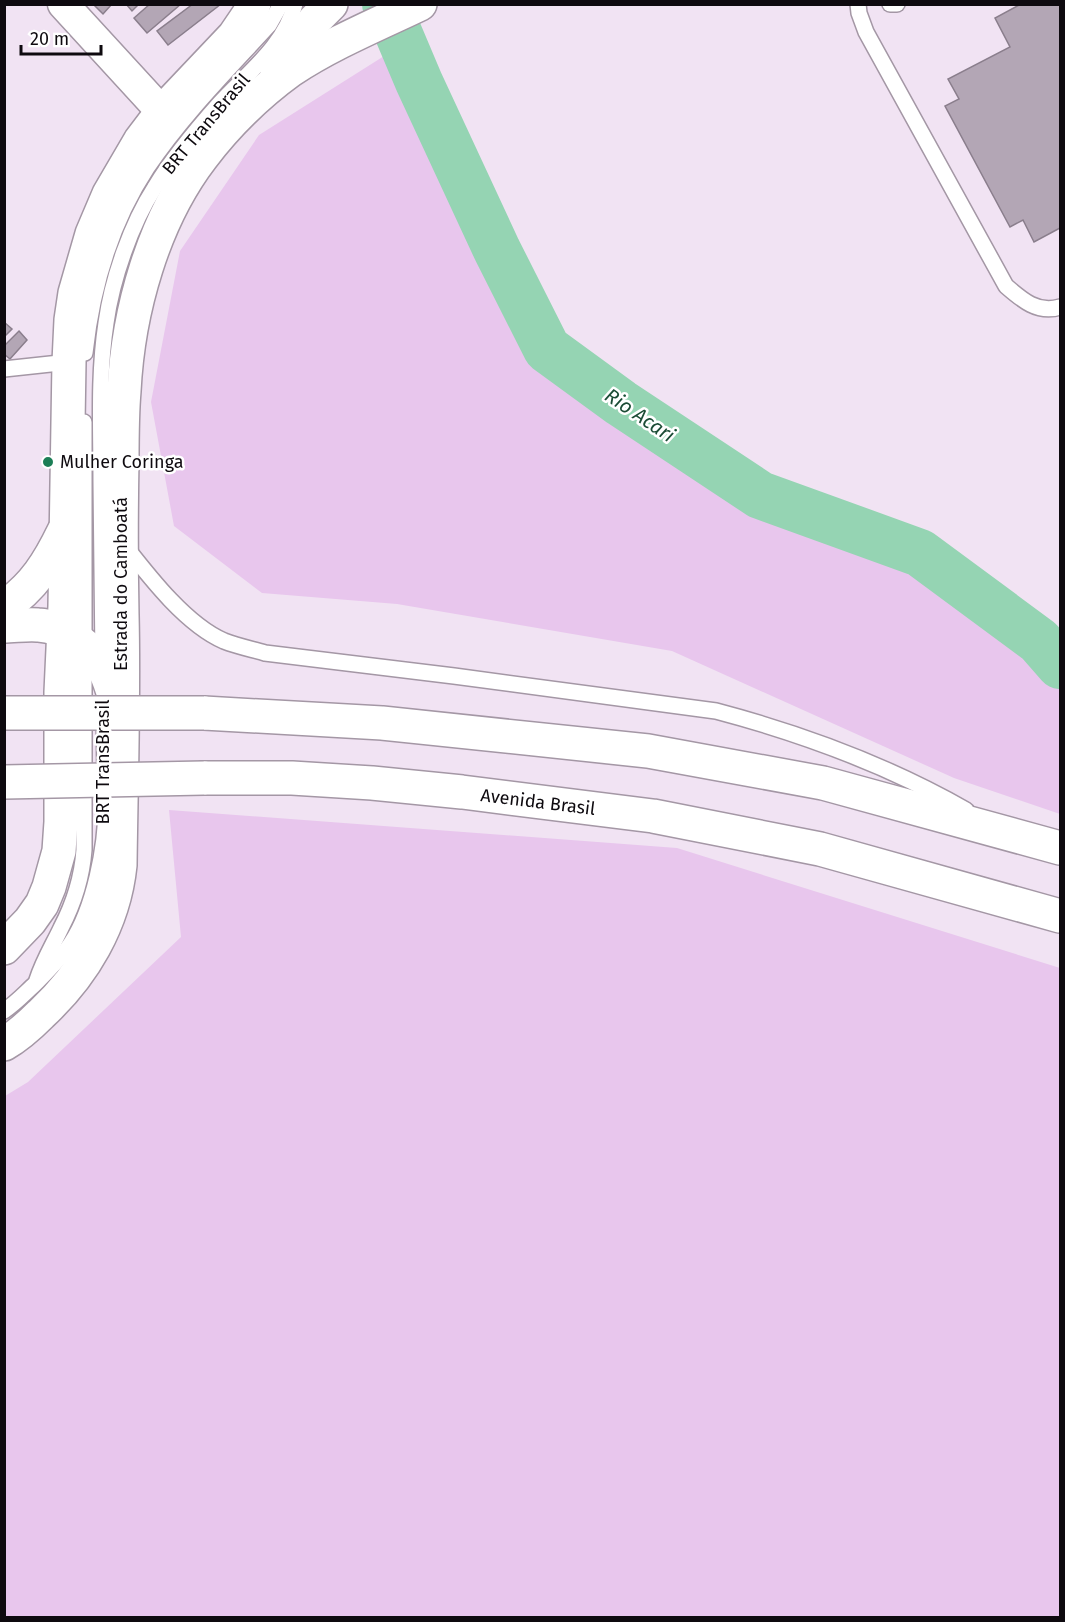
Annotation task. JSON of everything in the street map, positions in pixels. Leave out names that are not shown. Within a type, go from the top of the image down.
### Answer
[{"type":"main road","points":[[122,716],[79,638],[65,530],[77,363],[71,320],[75,293],[92,234],[109,194],[140,141],[162,112],[234,36],[254,4]]},
{"type":"main road","name":"Estrada do Camboatá","points":[[266,90],[314,21],[331,4]]},
{"type":"main road","name":"Estrada do Camboatá","points":[[4,1044],[36,1019],[60,996],[92,953],[114,900],[118,884],[122,716],[111,529],[124,390],[134,317],[156,240],[178,194],[200,159],[216,139],[266,90],[293,69],[363,31],[420,4]]},
{"type":"main road","points":[[4,607],[40,575],[65,530]]},
{"type":"main road","points":[[4,626],[37,624],[53,627],[79,638]]},
{"type":"main road","points":[[4,948],[30,921],[42,904],[59,851],[61,692],[79,638]]},
{"type":"main road","points":[[4,713],[204,713],[382,723],[648,751],[824,783],[1060,848]]},
{"type":"main road","name":"Avenida Brasil","points":[[4,782],[292,778],[462,792],[653,816],[820,849],[1060,916]]},
{"type":"street","points":[[63,4],[162,112]]},
{"type":"lane","name":"BRT TransBrasil","points":[[77,363],[88,328],[101,268],[130,197],[164,144],[269,25],[281,4]]},
{"type":"lane","name":"BRT TransBrasil","points":[[4,1011],[51,970],[72,941],[84,921],[101,858],[106,810],[79,638],[111,529],[100,413],[108,306],[135,225],[153,189],[169,165],[220,103],[280,38],[290,20],[295,4]]},
{"type":"lane","points":[[296,46],[303,14],[301,4]]},
{"type":"lane","points":[[858,4],[866,32],[1006,286],[1022,300],[1037,308],[1060,307]]},
{"type":"lane","points":[[890,4],[897,4]]},
{"type":"lane","points":[[4,369],[77,363]]},
{"type":"lane","name":"BRT TransBrasil","points":[[36,983],[42,964],[62,927],[73,900],[83,864],[79,638],[85,502],[84,408]]},
{"type":"lane","points":[[79,638],[85,502]]},
{"type":"lane","points":[[111,529],[157,585],[189,617],[222,640],[241,647],[265,653],[716,711],[790,733],[883,768],[927,788],[1008,834]]},
{"type":"shaded area","points":[[392,51],[540,360],[753,505],[915,567],[1029,652],[1060,687],[1060,814],[954,778],[672,651],[397,604],[262,593],[174,526],[151,402],[180,251],[259,135]]},
{"type":"shaded area","points":[[169,810],[677,848],[1060,968],[1060,1617],[5,1617],[5,1096],[28,1082],[181,937]]},
{"type":"building","points":[[93,4],[112,4],[103,14]]},
{"type":"building","points":[[126,4],[139,4],[132,11]]},
{"type":"building","points":[[150,4],[181,4],[147,33],[134,18]]},
{"type":"building","points":[[193,4],[221,4],[168,45],[157,31]]},
{"type":"building","points":[[1021,4],[1060,4],[1060,228],[1034,242],[1023,220],[1010,227],[945,106],[959,99],[948,79],[1010,47],[995,18]]},
{"type":"building","points":[[4,322],[12,329],[4,337]]},
{"type":"building","points":[[19,331],[27,340],[10,359],[4,354],[4,346]]},
{"type":"waterway","name":"Rio Acari","points":[[386,4],[419,82],[497,250],[547,349],[621,403],[760,495],[920,553],[1039,641],[1060,665]]},
{"type":"place","name":"Mulher Coringa","points":[[48,462]]}]
